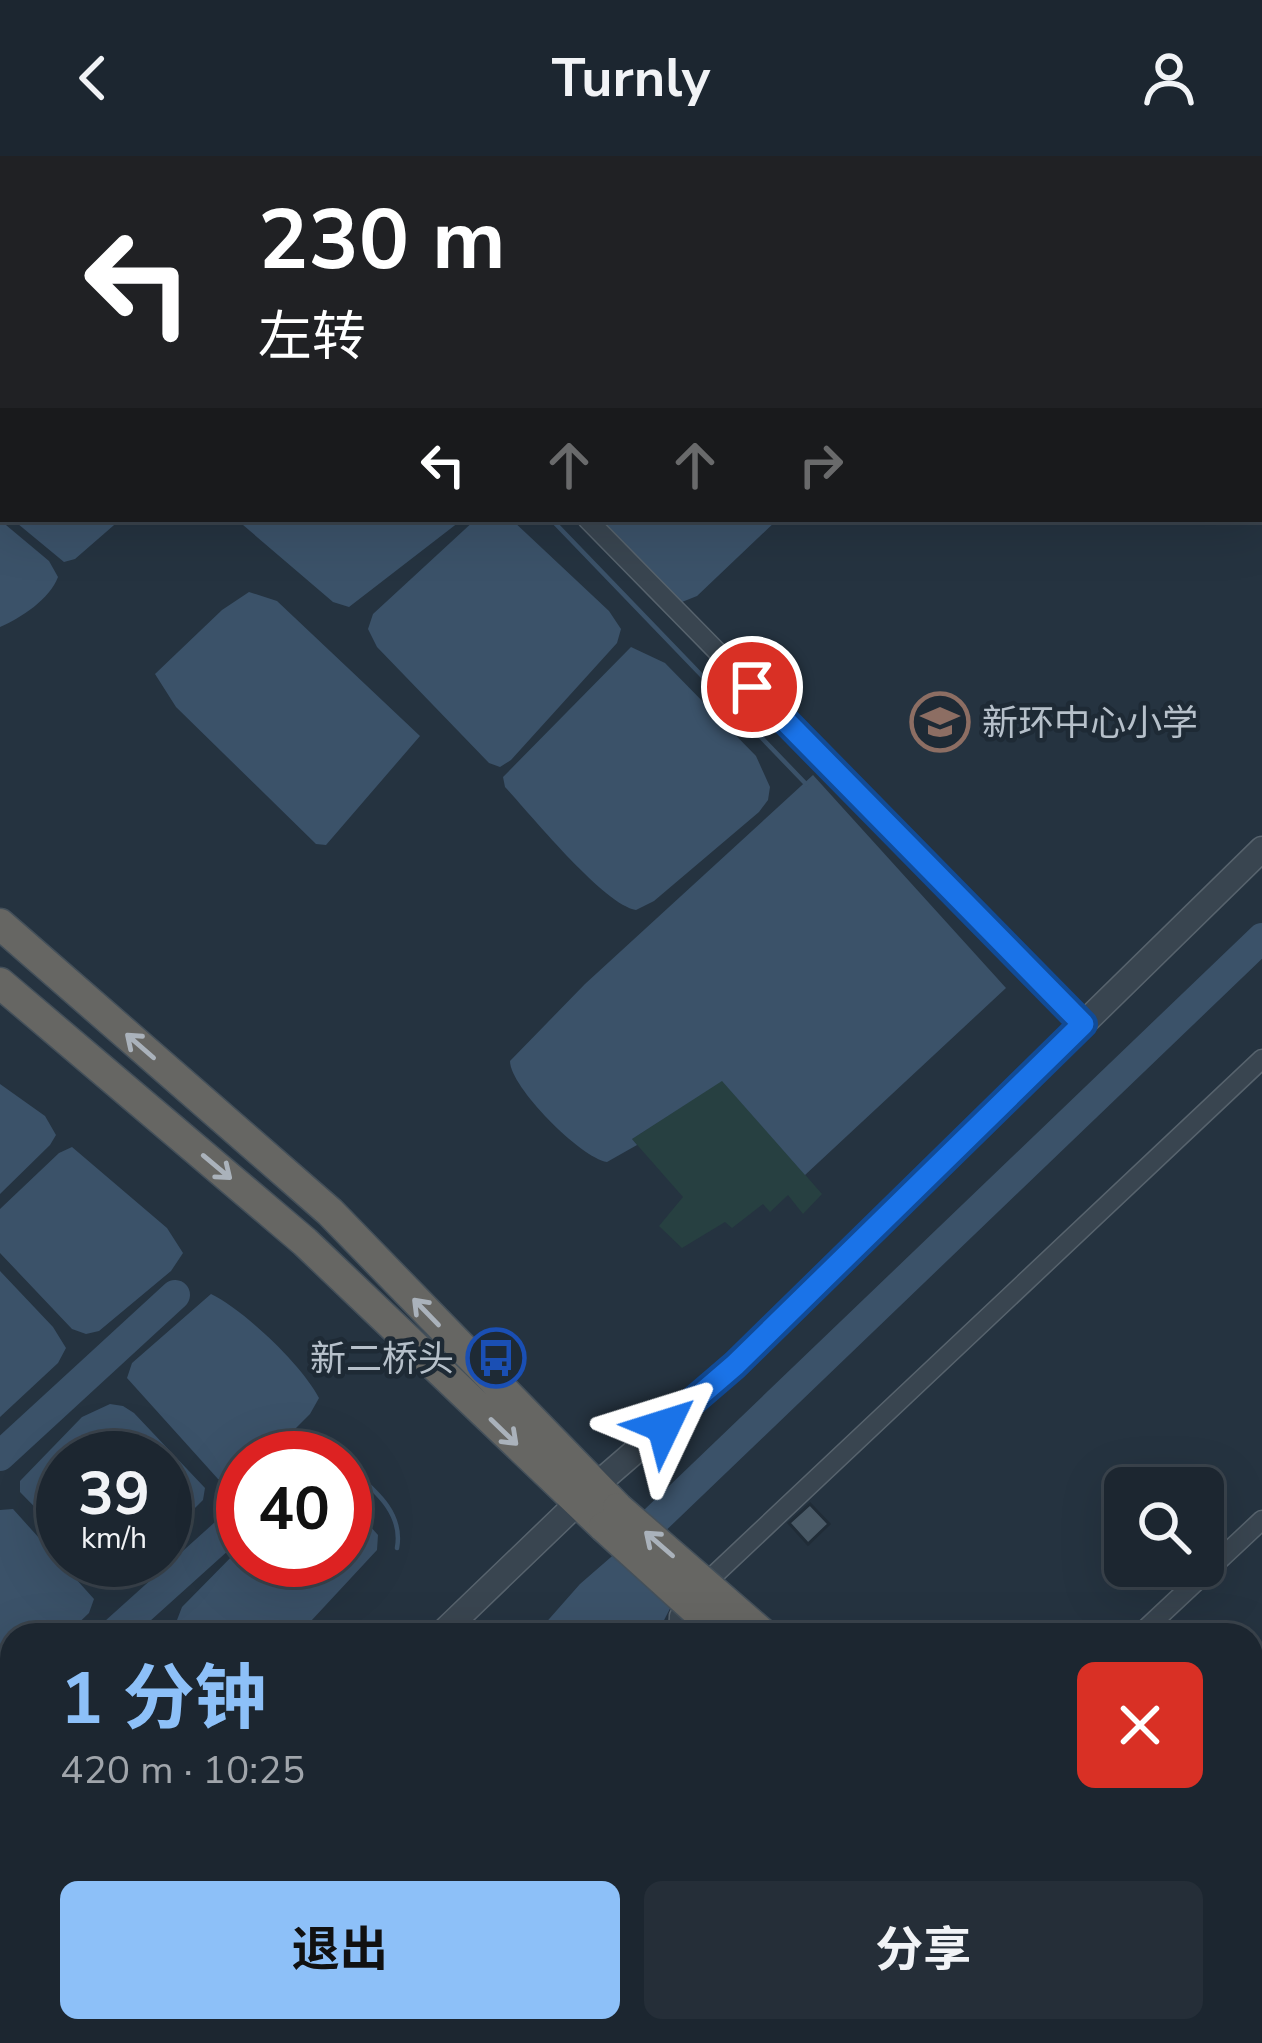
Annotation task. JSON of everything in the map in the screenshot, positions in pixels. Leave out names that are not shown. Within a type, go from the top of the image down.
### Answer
[{"type":"highway","points":[[0,924],[330,1212],[586,1495]]},
{"type":"highway","points":[[0,983],[304,1242],[611,1517],[748,1623]]},
{"type":"highway","points":[[611,1517],[712,1623]]},
{"type":"street","points":[[589,522],[1083,1024]]},
{"type":"street","points":[[453,1623],[586,1495],[735,1365],[1262,849]]},
{"type":"street","points":[[679,1623],[694,1594],[1262,1059]]},
{"type":"street","points":[[1152,1623],[1262,1520]]},
{"type":"green space","points":[[722,1080],[822,1194],[803,1214],[788,1195],[770,1212],[763,1204],[732,1228],[725,1222],[682,1248],[659,1226],[683,1197],[632,1139]]},
{"type":"water","points":[[2,522],[49,561],[58,577],[34,607],[0,627]]},
{"type":"water","points":[[16,522],[118,522],[75,559],[64,562]]},
{"type":"water","points":[[240,522],[459,522],[349,607],[333,602]]},
{"type":"water","points":[[473,522],[514,522],[609,611],[621,629],[617,643],[500,767],[489,763],[377,647],[368,629],[373,614]]},
{"type":"water","points":[[597,522],[775,522],[697,596],[682,602]]},
{"type":"water","points":[[249,592],[277,601],[420,736],[326,845],[316,844],[176,707],[155,674],[222,610]]},
{"type":"water","points":[[631,647],[665,663],[756,756],[770,787],[759,812],[654,901],[636,910],[587,876],[505,787],[503,777]]},
{"type":"water","points":[[813,775],[1006,988],[805,1175],[722,1081],[632,1139],[637,1145],[607,1162],[595,1158],[534,1103],[510,1061],[585,984]]},
{"type":"water","points":[[0,1084],[45,1116],[56,1135],[0,1194]]},
{"type":"water","points":[[72,1147],[167,1228],[183,1253],[171,1271],[99,1331],[86,1334],[72,1329],[0,1253],[0,1209],[59,1153]]},
{"type":"water","points":[[0,1271],[53,1327],[66,1348],[58,1363],[0,1417]]},
{"type":"water","points":[[211,1294],[271,1340],[319,1398],[293,1431],[216,1431],[216,1477],[192,1450],[192,1431],[175,1431],[127,1378],[132,1363]]},
{"type":"water","points":[[110,1404],[123,1406],[151,1431],[68,1431],[82,1417]]},
{"type":"water","points":[[36,1464],[36,1508],[20,1492],[20,1481]]},
{"type":"water","points":[[192,1474],[205,1488],[203,1500],[192,1511]]},
{"type":"water","points":[[13,1509],[36,1535],[36,1587],[83,1587],[94,1599],[79,1623],[0,1623],[0,1510]]},
{"type":"water","points":[[372,1528],[378,1535],[372,1555]]},
{"type":"water","points":[[626,1544],[679,1591],[663,1623],[546,1623],[580,1584]]},
{"type":"water","points":[[216,1572],[216,1587],[343,1587],[309,1623],[177,1623],[182,1607]]},
{"type":"building","points":[[810,1504],[829,1524],[808,1544],[789,1523]]},
{"type":"waterway","points":[[554,522],[806,784]]},
{"type":"waterway","points":[[625,1549],[1262,938]]},
{"type":"waterway","points":[[0,1456],[175,1295]]},
{"type":"waterway","points":[[372,1489],[395,1522],[397,1548]]},
{"type":"waterway","points":[[125,1623],[216,1541]]},
{"type":"place","name":"新环中心小学","points":[[940,722]]},
{"type":"place","name":"新二桥头","points":[[496,1358]]},
{"type":"route","points":[[664,1426],[735,1365],[1083,1024],[752,687]]}]
